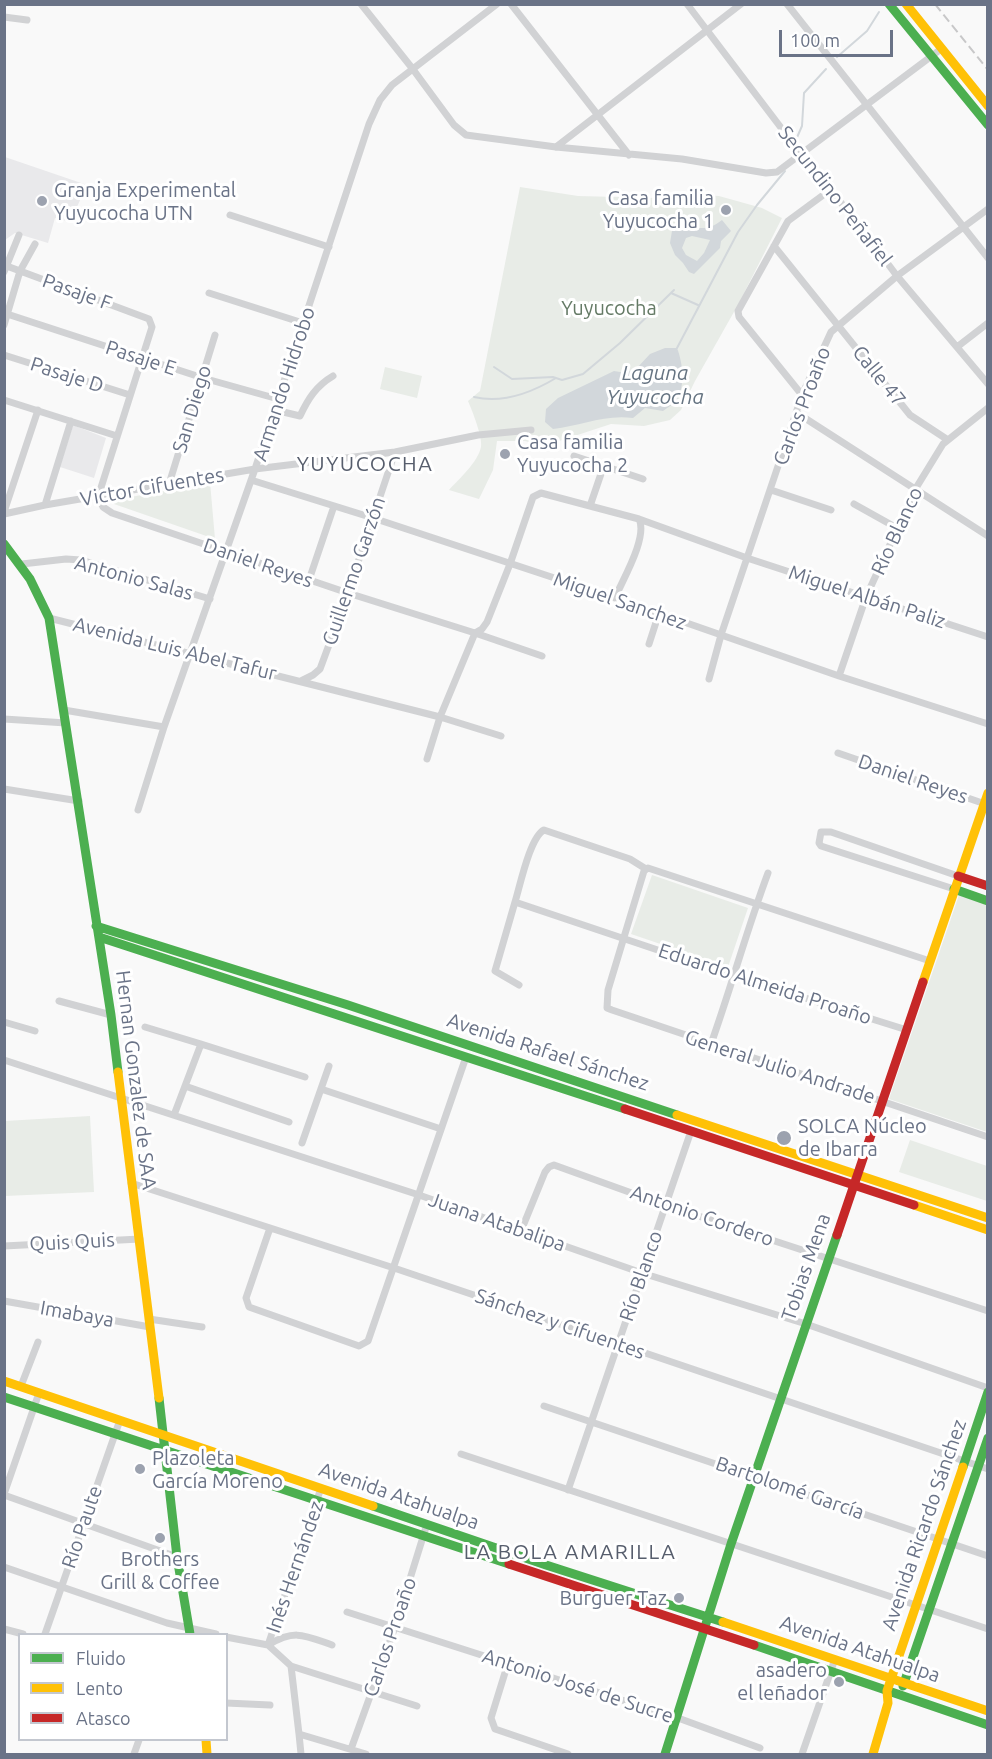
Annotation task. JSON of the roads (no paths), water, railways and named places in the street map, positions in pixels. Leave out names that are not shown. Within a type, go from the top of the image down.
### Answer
[{"type":"street","points":[[361,4],[454,125],[466,135],[556,147],[682,159],[771,173],[777,172],[941,49]]},
{"type":"street","name":"Armando Hidrobo","points":[[138,810],[164,727],[275,410],[369,124],[380,100],[392,85],[497,4]]},
{"type":"street","points":[[511,4],[629,155]]},
{"type":"street","name":"Secundino Peñafiel","points":[[687,4],[897,276],[987,384]]},
{"type":"street","points":[[556,147],[741,4]]},
{"type":"street","points":[[787,4],[987,258]]},
{"type":"street","points":[[889,4],[987,125]]},
{"type":"street","points":[[906,4],[987,106]]},
{"type":"street","points":[[4,17],[27,20]]},
{"type":"street","points":[[802,395],[739,317],[738,311],[788,221],[830,190]]},
{"type":"street","name":"Carlos Proaño","points":[[709,679],[721,635],[802,395],[831,332],[897,276],[987,208]]},
{"type":"street","points":[[230,215],[329,247]]},
{"type":"street","points":[[5,268],[19,235]]},
{"type":"street","points":[[4,325],[20,271],[34,244]]},
{"type":"street","name":"Calle 47","points":[[774,246],[910,415],[948,440]]},
{"type":"street","name":"Pasaje F","points":[[5,268],[20,271],[149,319],[152,327],[142,358]]},
{"type":"street","points":[[209,293],[303,323]]},
{"type":"street","name":"Pasaje E","points":[[6,314],[203,378],[278,399]]},
{"type":"street","points":[[957,347],[987,323]]},
{"type":"street","name":"San Diego","points":[[169,484],[215,335]]},
{"type":"street","name":"Pasaje D","points":[[4,355],[130,395]]},
{"type":"street","points":[[98,497],[142,358]]},
{"type":"street","points":[[275,410],[300,416],[312,393],[319,385],[333,376]]},
{"type":"street","points":[[4,400],[117,436]]},
{"type":"street","name":"Río Blanco","points":[[839,676],[866,597],[916,489],[942,444],[987,408]]},
{"type":"street","points":[[4,513],[38,410]]},
{"type":"street","points":[[797,413],[987,536]]},
{"type":"street","points":[[45,505],[71,421]]},
{"type":"street","name":"Victor Cifuentes","points":[[4,513],[255,469],[395,452],[478,435],[531,430]]},
{"type":"street","name":"Guillermo Garzón","points":[[300,681],[320,669],[395,452]]},
{"type":"street","points":[[574,456],[643,479]]},
{"type":"street","points":[[590,506],[604,465]]},
{"type":"street","name":"Miguel Sanchez","points":[[251,480],[374,518],[987,724]]},
{"type":"street","points":[[771,490],[831,510]]},
{"type":"street","name":"Miguel Albán Paliz","points":[[510,564],[533,497],[541,493],[639,519],[747,558],[987,637]]},
{"type":"street","name":"Daniel Reyes","points":[[98,497],[103,507],[112,513],[542,656]]},
{"type":"street","points":[[854,504],[897,528]]},
{"type":"street","points":[[309,580],[334,506]]},
{"type":"street","points":[[615,598],[641,537],[642,525],[639,519]]},
{"type":"street","name":"Hernan Gonzalez de SAA","points":[[4,544],[22,564],[38,591],[49,618],[111,1015],[177,1557],[189,1632]]},
{"type":"street","name":"Antonio Salas","points":[[22,564],[73,559],[210,599]]},
{"type":"street","points":[[428,759],[440,717],[475,633],[487,622],[510,564]]},
{"type":"street","points":[[649,644],[659,613]]},
{"type":"street","name":"Avenida Luis Abel Tafur","points":[[49,618],[440,717],[501,736]]},
{"type":"street","points":[[64,710],[164,727]]},
{"type":"street","points":[[4,719],[66,723]]},
{"type":"street","name":"Daniel Reyes","points":[[838,753],[986,805]]},
{"type":"street","points":[[4,789],[79,801]]},
{"type":"street","name":"Tobias Mena","points":[[665,1755],[730,1544],[958,876],[986,805],[987,793]]},
{"type":"street","points":[[519,985],[495,971],[533,846],[540,832],[544,830],[630,859],[645,872]]},
{"type":"street","points":[[987,886],[831,832],[821,832],[819,843],[821,846],[987,901]]},
{"type":"street","points":[[624,938],[645,872],[652,868],[930,961]]},
{"type":"street","points":[[711,1044],[768,873]]},
{"type":"street","name":"Eduardo Almeida Proaño","points":[[515,902],[735,976],[907,1030]]},
{"type":"street","name":"Avenida Rafael Sánchez","points":[[96,926],[348,1005],[987,1218]]},
{"type":"street","name":"Avenida Rafael Sánchez","points":[[99,937],[987,1230]]},
{"type":"street","name":"General Julio Andrade","points":[[624,938],[608,990],[607,1008],[987,1137]]},
{"type":"street","points":[[59,1001],[111,1015]]},
{"type":"street","points":[[4,1022],[35,1031]]},
{"type":"street","points":[[145,1027],[305,1077]]},
{"type":"street","points":[[174,1115],[201,1044]]},
{"type":"street","points":[[270,1228],[246,1298],[249,1307],[359,1346],[368,1341],[466,1057]]},
{"type":"street","name":"Juana Atabalipa","points":[[4,1060],[419,1195],[642,1273],[806,1324],[987,1388]]},
{"type":"street","points":[[302,1143],[329,1066]]},
{"type":"street","points":[[185,1086],[289,1122]]},
{"type":"street","points":[[321,1089],[441,1129]]},
{"type":"street","name":"Río Blanco","points":[[568,1490],[691,1131]]},
{"type":"street","points":[[730,1144],[735,1133]]},
{"type":"street","name":"Antonio Cordero","points":[[521,1231],[545,1172],[554,1165],[665,1205],[987,1311]]},
{"type":"street","name":"Sánchez y Cifuentes","points":[[131,1183],[393,1268],[983,1468]]},
{"type":"street","name":"Quis Quis","points":[[4,1246],[140,1239]]},
{"type":"street","name":"Imabaya","points":[[4,1301],[149,1323],[202,1327]]},
{"type":"street","points":[[21,1386],[38,1342]]},
{"type":"street","name":"Avenida Atahualpa","points":[[4,1381],[546,1565],[707,1616],[987,1711]]},
{"type":"street","points":[[39,1392],[4,1494],[177,1557]]},
{"type":"street","name":"Avenida Ricardo Sánchez","points":[[873,1755],[888,1703],[887,1691],[891,1678],[987,1392]]},
{"type":"street","name":"Avenida Atahualpa","points":[[4,1397],[423,1537],[543,1574],[987,1725]]},
{"type":"street","name":"Bartolomé García","points":[[544,1406],[987,1556]]},
{"type":"street","name":"Río Paute","points":[[46,1633],[120,1420]]},
{"type":"street","name":"Avenida Ricardo Sánchez","points":[[900,1694],[952,1543],[983,1468],[987,1438]]},
{"type":"street","points":[[461,1454],[987,1629]]},
{"type":"street","name":"Inés Hernández","points":[[268,1645],[321,1488]]},
{"type":"street","name":"Carlos Proaño","points":[[351,1749],[395,1627],[427,1524]]},
{"type":"street","points":[[4,1568],[189,1632]]},
{"type":"street","name":"Antonio José de Sucre","points":[[347,1612],[678,1718],[760,1748]]},
{"type":"street","points":[[268,1645],[291,1634],[332,1645]]},
{"type":"street","points":[[228,1637],[268,1645],[291,1666],[417,1706]]},
{"type":"street","points":[[802,1755],[835,1659]]},
{"type":"street","points":[[508,1663],[491,1724],[495,1729],[568,1755]]},
{"type":"street","points":[[291,1666],[301,1755]]},
{"type":"street","points":[[888,1703],[900,1694]]},
{"type":"street","points":[[228,1703],[270,1705]]},
{"type":"street","points":[[299,1734],[366,1755]]},
{"type":"water","points":[[681,219],[688,227],[699,228],[711,227],[722,220],[731,231],[721,241],[720,248],[694,274],[689,272],[675,255],[670,243],[672,231]],"holes":[[[692,236],[710,240],[697,261],[686,255],[682,248],[686,238]]]},
{"type":"water","name":"Laguna Yuyucocha","points":[[665,348],[677,348],[681,361],[682,383],[675,402],[663,411],[645,408],[633,418],[603,419],[553,429],[545,422],[546,409],[558,398],[614,371],[626,373],[637,368],[650,354]]},
{"type":"waterway","points":[[837,57],[867,31],[879,12]]},
{"type":"waterway","points":[[795,142],[802,126],[804,93],[826,69]]},
{"type":"waterway","points":[[677,348],[738,232],[785,171]]},
{"type":"waterway","points":[[494,367],[512,379],[553,377],[562,380],[583,374],[620,343],[674,290]]},
{"type":"waterway","points":[[671,293],[698,305]]},
{"type":"waterway","points":[[474,397],[496,399],[516,396],[556,378]]},
{"type":"railway","points":[[935,4],[988,70]]},
{"type":"place","name":"Granja Experimental Yuyucocha UTN","points":[[42,201]]},
{"type":"place","name":"Casa familia Yuyucocha 1","points":[[726,210]]},
{"type":"place","name":"Casa familia Yuyucocha 2","points":[[505,454]]},
{"type":"place","name":"SOLCA Núcleo de Ibarra","points":[[784,1138]]},
{"type":"place","name":"Plazoleta García Moreno","points":[[140,1469]]},
{"type":"place","name":"Brothers Grill & Coffee","points":[[160,1538]]},
{"type":"place","name":"Burguer Taz","points":[[679,1598]]},
{"type":"place","name":"asadero el leñador","points":[[839,1682]]},
{"type":"district","name":"YUYUCOCHA","points":[[365,464]]},
{"type":"district","name":"LA BOLA AMARILLA","points":[[570,1552]]},
{"type":"park label","name":"Yuyucocha","points":[[609,308]]}]
